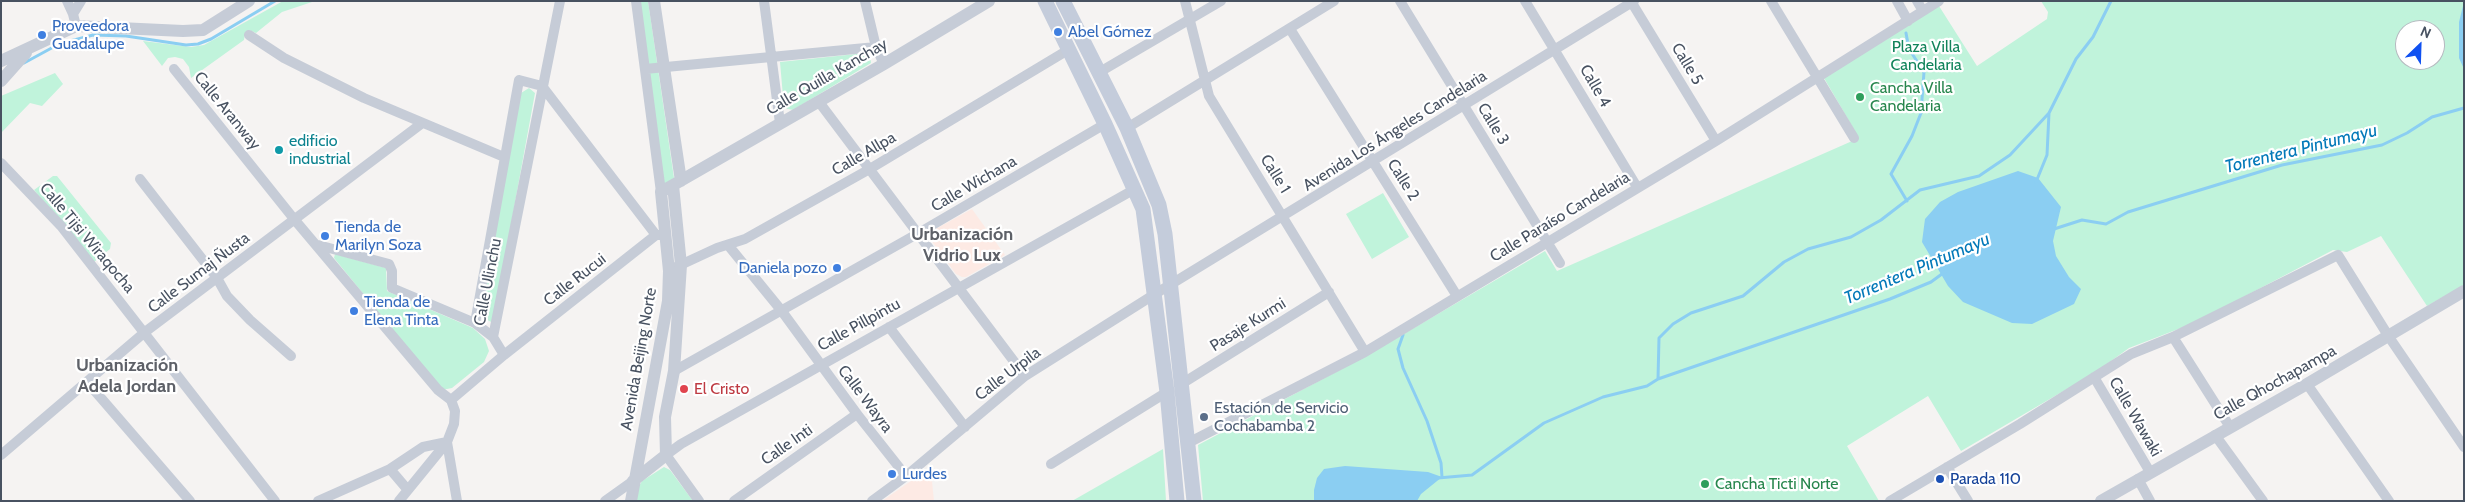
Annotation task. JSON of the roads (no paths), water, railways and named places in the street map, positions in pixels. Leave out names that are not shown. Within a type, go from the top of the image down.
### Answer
[{"type":"main road","points":[[1045,1],[1135,189],[1146,224],[1167,392],[1177,501]]},
{"type":"main road","points":[[1063,1],[1127,128],[1159,205],[1165,234],[1183,383],[1194,501]]},
{"type":"street","points":[[67,1],[75,20]]},
{"type":"street","points":[[1,61],[29,49],[75,20],[82,1]]},
{"type":"street","points":[[75,20],[183,31],[203,30],[249,1]]},
{"type":"street","name":"Calle Ulinchu","points":[[504,355],[493,337],[560,1]]},
{"type":"street","name":"Avenida Beijing Norte","points":[[631,501],[633,481],[675,268],[661,235],[661,192],[636,1]]},
{"type":"street","name":"Avenida Beijing Norte","points":[[654,1],[677,183],[674,371],[665,417],[666,455]]},
{"type":"street","points":[[764,1],[780,123]]},
{"type":"street","points":[[865,1],[876,47],[884,64]]},
{"type":"street","name":"Calle Quilla Kanchay","points":[[677,183],[819,102],[989,1]]},
{"type":"street","name":"Calle 1","points":[[1185,1],[1209,96],[1365,352]]},
{"type":"street","points":[[1098,73],[1190,21],[1221,1]]},
{"type":"street","points":[[1127,128],[1334,1]]},
{"type":"street","name":"Calle 3","points":[[1400,1],[1560,263]]},
{"type":"street","name":"Calle 4","points":[[1526,1],[1637,187]]},
{"type":"street","points":[[1771,1],[1854,138]]},
{"type":"street","points":[[1897,1],[1908,21]]},
{"type":"street","points":[[1917,1],[1923,11]]},
{"type":"street","name":"Calle Paraíso Candelaria","points":[[1188,442],[1365,352],[1716,141],[1939,1]]},
{"type":"street","name":"Avenida Los Ángeles Candelaria","points":[[1171,284],[1284,217],[1633,2]]},
{"type":"street","name":"Calle 5","points":[[1633,2],[1716,141]]},
{"type":"street","name":"Calle 2","points":[[1290,29],[1456,296]]},
{"type":"street","points":[[249,35],[284,58],[421,124],[504,157]]},
{"type":"street","points":[[645,69],[876,47]]},
{"type":"street","points":[[1,80],[29,49]]},
{"type":"street","name":"Calle Allpa","points":[[675,268],[745,239],[868,170],[1068,50]]},
{"type":"street","name":"Calle Aranway","points":[[174,69],[294,219],[318,245],[438,390],[452,400]]},
{"type":"street","points":[[475,322],[519,80],[542,86],[661,235]]},
{"type":"street","points":[[819,102],[868,170],[1025,376]]},
{"type":"street","name":"Calle Sumaj Ñusta","points":[[1,454],[88,383],[145,332],[421,124]]},
{"type":"street","name":"Calle Wichana","points":[[674,371],[917,234],[1105,124]]},
{"type":"street","name":"Calle Tijsi Wiraqocha","points":[[1,163],[61,226],[275,501]]},
{"type":"street","points":[[140,179],[217,278],[228,296],[291,356]]},
{"type":"street","points":[[661,192],[677,183]]},
{"type":"street","name":"Calle Pillpintu","points":[[605,501],[681,444],[1135,189]]},
{"type":"street","name":"Calle Rucui","points":[[504,355],[661,235]]},
{"type":"street","points":[[318,245],[389,264],[392,271],[392,288],[475,322],[493,337]]},
{"type":"street","name":"Calle Wayra","points":[[728,245],[781,310],[857,414],[906,476]]},
{"type":"street","points":[[1890,501],[2131,354],[2173,337],[2338,255],[2389,337],[2464,447]]},
{"type":"street","name":"Calle Urpila","points":[[872,501],[906,476],[1025,376],[1171,284]]},
{"type":"street","name":"Calle Qhochapampa","points":[[2101,501],[2389,337],[2464,291]]},
{"type":"street","name":"Pasaje Kurmi","points":[[1183,383],[1329,292]]},
{"type":"street","points":[[889,327],[965,427]]},
{"type":"street","points":[[2173,337],[2230,427]]},
{"type":"street","points":[[399,501],[447,442],[454,424],[455,411],[452,400],[504,355]]},
{"type":"street","name":"Calle Wawaki","points":[[2094,377],[2150,472]]},
{"type":"street","points":[[88,383],[190,501]]},
{"type":"street","points":[[2307,384],[2389,501]]},
{"type":"street","points":[[1051,464],[1167,392]]},
{"type":"street","name":"Calle Inti","points":[[734,501],[857,414]]},
{"type":"street","points":[[2215,435],[2263,501]]},
{"type":"street","points":[[318,501],[390,469],[423,447],[447,442]]},
{"type":"street","points":[[447,442],[457,501]]},
{"type":"street","points":[[666,455],[699,501]]},
{"type":"street","points":[[1947,466],[1968,501]]},
{"type":"street","points":[[390,469],[407,490]]},
{"type":"street","name":"Calle Wawaki","points":[[2138,479],[2150,501]]},
{"type":"water","points":[[2464,2],[2464,69],[2459,58],[2459,22]]},
{"type":"water","points":[[2018,171],[2038,178],[2061,207],[2053,241],[2056,256],[2069,277],[2081,289],[2074,304],[2032,324],[2012,323],[1963,302],[1948,286],[1922,242],[1925,219],[1940,202],[1958,192]]},
{"type":"water","points":[[1345,466],[1428,472],[1442,477],[1421,494],[1417,501],[1314,501],[1317,478],[1324,469]]},
{"type":"waterway","points":[[24,63],[59,44],[93,35],[126,36],[186,45],[198,44],[211,39],[275,1]]},
{"type":"waterway","points":[[2036,182],[2047,155],[2049,113],[2076,59],[2093,37],[2111,1]]},
{"type":"waterway","points":[[1906,33],[1909,49],[1924,72],[1921,113],[1912,136],[1891,174],[1907,201]]},
{"type":"waterway","name":"Torrentera Pintumayu","points":[[2054,229],[2082,220],[2106,224],[2128,212],[2282,165],[2382,145],[2407,133],[2432,117],[2464,108]]},
{"type":"waterway","points":[[1658,379],[1659,338],[1673,324],[1691,313],[1743,296],[1784,262],[1808,249],[1851,237],[1881,220],[1920,190],[1979,176],[2010,155],[2049,113]]},
{"type":"waterway","name":"Torrentera Pintumayu","points":[[1438,478],[1472,475],[1544,423],[1603,397],[1647,386],[1658,379],[1890,299],[1931,282],[1946,271]]},
{"type":"waterway","points":[[1403,335],[1398,349],[1403,368],[1427,421],[1441,463],[1442,477]]},
{"type":"place","name":"Abel Gómez","points":[[1058,32]]},
{"type":"place","name":"Proveedora Guadalupe","points":[[42,35]]},
{"type":"place","name":"Cancha Villa Candelaria","points":[[1860,97]]},
{"type":"place","name":"edificio industrial","points":[[279,150]]},
{"type":"place","name":"Tienda de Marilyn Soza","points":[[325,236]]},
{"type":"place","name":"Daniela pozo","points":[[837,268]]},
{"type":"place","name":"Tienda de Elena Tinta","points":[[354,311]]},
{"type":"place","name":"El Cristo","points":[[684,389]]},
{"type":"place","name":"Estación de Servicio Cochabamba 2","points":[[1204,417]]},
{"type":"place","name":"Lurdes","points":[[892,474]]},
{"type":"place","name":"Parada 110","points":[[1940,479]]},
{"type":"place","name":"Cancha Ticti Norte","points":[[1705,484]]},
{"type":"district","name":"Urbanización Vidrio Lux","points":[[962,245]]},
{"type":"district","name":"Urbanización Adela Jordan","points":[[127,376]]},
{"type":"park label","name":"Plaza Villa Candelaria","points":[[1926,56]]}]
